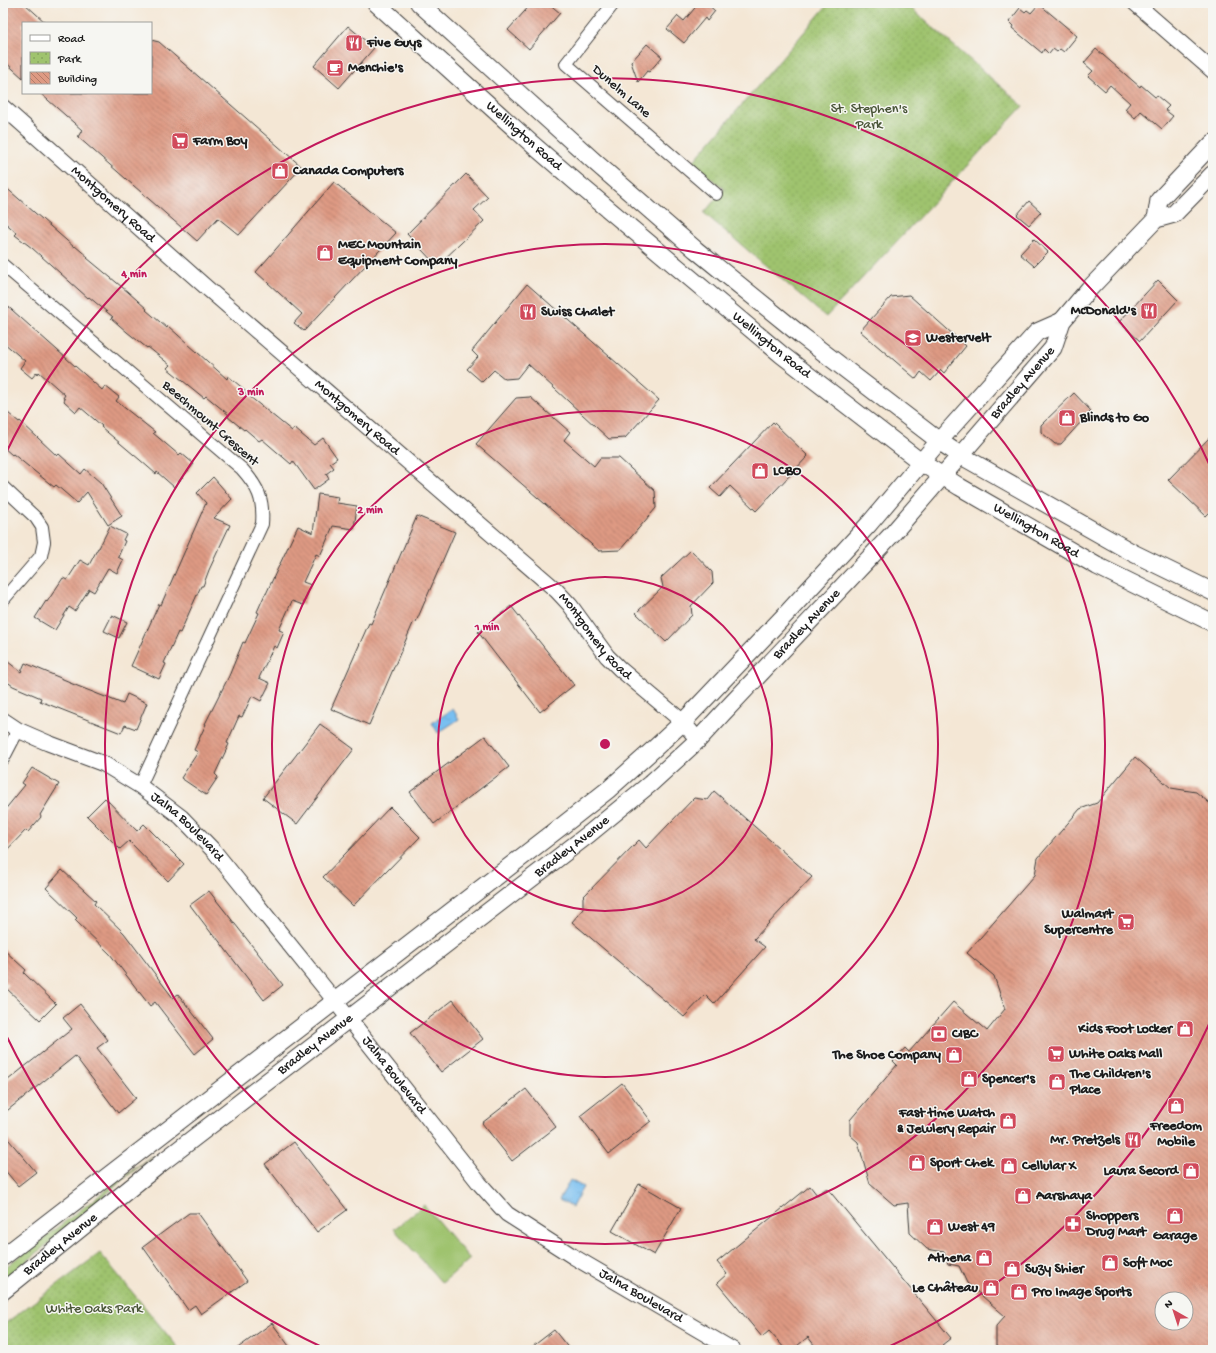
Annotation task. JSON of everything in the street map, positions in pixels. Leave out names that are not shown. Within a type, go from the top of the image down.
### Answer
[{"type":"main road","name":"Wellington Road","points":[[376,3],[576,182],[794,364],[922,463],[1097,566],[1213,623]]},
{"type":"main road","name":"Wellington Road","points":[[419,3],[596,163],[696,250],[825,355],[939,441],[960,455],[1134,553],[1213,592]]},
{"type":"main road","points":[[1156,219],[1159,200],[1213,143]]},
{"type":"main road","name":"Bradley Avenue","points":[[3,1291],[160,1164],[589,834],[650,784],[698,740],[791,640],[862,567],[1054,348],[1062,321],[1089,289],[1156,219],[1174,214],[1213,174]]},
{"type":"main road","name":"Bradley Avenue","points":[[3,1257],[609,789],[682,722],[823,574],[869,524],[939,441],[1037,332],[1062,321]]},
{"type":"street","name":"Dunelm Lane","points":[[614,3],[566,64],[716,194]]},
{"type":"street","points":[[1135,3],[1213,71]]},
{"type":"street","name":"Montgomery Road","points":[[3,107],[207,288],[556,590],[570,605],[607,656],[682,722],[698,740]]},
{"type":"street","name":"Beechmount Crescent","points":[[3,265],[242,469],[252,481],[259,493],[263,510],[262,524],[140,786]]},
{"type":"street","points":[[3,487],[36,518],[42,527],[44,542],[41,556],[3,600]]},
{"type":"street","name":"Jalna Boulevard","points":[[3,720],[18,730],[104,764],[140,786],[182,817],[214,851],[335,1000],[480,1184],[507,1214],[574,1257],[734,1350]]},
{"type":"street","points":[[3,759],[18,730]]},
{"type":"green space","name":"St. Stephen's Park","points":[[829,3],[905,3],[1023,106],[826,317],[704,213],[724,189],[692,163]]},
{"type":"green space","points":[[151,1156],[11,1275],[3,1281],[3,1269]]},
{"type":"green space","points":[[424,1205],[470,1259],[442,1283],[394,1229]]},
{"type":"green space","name":"White Oaks Park","points":[[100,1253],[180,1350],[3,1350],[3,1325]]},
{"type":"water","points":[[453,709],[459,719],[438,733],[432,723]]},
{"type":"water","points":[[570,1180],[583,1187],[572,1207],[559,1200]]},
{"type":"building","points":[[3,3],[24,3],[45,22],[22,22],[22,77],[3,60]]},
{"type":"building","points":[[532,3],[548,3],[560,13],[529,49],[508,30]]},
{"type":"building","points":[[699,3],[706,3],[715,11],[707,21],[705,18],[684,43],[667,29],[678,16],[684,21]]},
{"type":"building","points":[[1039,4],[1077,36],[1064,52],[1060,49],[1057,52],[1053,49],[1049,54],[1044,49],[1042,53],[1012,28],[1013,26],[1009,22],[1020,8],[1025,12],[1027,10],[1031,13]]},
{"type":"building","points":[[348,26],[374,48],[339,88],[314,66]]},
{"type":"building","points":[[152,40],[159,42],[302,167],[239,235],[218,218],[197,241],[78,137],[82,130],[41,94],[152,94]]},
{"type":"building","points":[[647,44],[662,57],[638,82],[631,62]]},
{"type":"building","points":[[1096,49],[1140,87],[1141,85],[1169,106],[1165,110],[1173,116],[1162,129],[1141,111],[1135,118],[1125,109],[1130,103],[1110,85],[1105,91],[1088,76],[1093,71],[1084,63]]},
{"type":"building","points":[[466,174],[488,197],[474,210],[484,221],[437,266],[407,234]]},
{"type":"building","name":"MEC Mountain Equipment Company","points":[[334,182],[396,233],[304,331],[294,323],[302,314],[256,272]]},
{"type":"building","points":[[3,185],[74,247],[75,246],[88,257],[87,258],[128,292],[167,328],[168,326],[227,379],[228,376],[245,390],[244,392],[292,431],[294,428],[314,445],[323,438],[337,458],[330,463],[334,468],[326,474],[329,479],[314,490],[293,461],[291,464],[262,439],[259,441],[245,429],[244,430],[206,396],[204,398],[167,368],[170,365],[127,332],[111,318],[113,317],[89,297],[88,298],[32,248],[15,235],[17,233],[3,221]]},
{"type":"building","points":[[1029,201],[1041,212],[1029,225],[1017,215]]},
{"type":"building","points":[[1034,239],[1048,252],[1034,266],[1020,254]]},
{"type":"building","name":"McDonald's","points":[[1158,280],[1178,300],[1140,341],[1119,322]]},
{"type":"building","points":[[527,284],[659,400],[625,438],[609,439],[528,364],[517,378],[505,379],[494,370],[482,382],[467,369],[478,357],[472,351]]},
{"type":"building","name":"Westervelt","points":[[909,295],[966,346],[944,373],[941,370],[931,381],[921,372],[916,379],[860,331],[891,297]]},
{"type":"building","points":[[3,302],[102,390],[105,386],[119,397],[116,401],[155,432],[153,433],[179,455],[181,453],[194,464],[174,487],[157,472],[156,474],[80,407],[76,412],[64,401],[65,399],[63,398],[65,395],[39,372],[38,374],[37,372],[32,378],[20,368],[25,361],[3,342]]},
{"type":"building","name":"Blinds to Go","points":[[1074,393],[1091,411],[1061,444],[1055,444],[1041,432],[1041,425]]},
{"type":"building","points":[[530,397],[570,432],[564,440],[594,466],[600,458],[619,458],[655,491],[656,508],[620,550],[599,551],[476,444],[516,398]]},
{"type":"building","points":[[3,409],[19,422],[20,421],[57,456],[59,454],[81,474],[85,469],[101,483],[122,516],[108,525],[87,492],[77,503],[56,485],[54,487],[3,447]]},
{"type":"building","name":"LCBO","points":[[773,422],[808,456],[756,511],[730,486],[720,497],[710,488]]},
{"type":"building","points":[[1213,434],[1213,509],[1206,516],[1168,480]]},
{"type":"building","points":[[213,477],[232,499],[214,518],[230,525],[203,586],[201,586],[180,633],[178,632],[164,663],[166,664],[159,679],[131,666],[159,604],[161,605],[206,503],[197,493]]},
{"type":"building","points":[[318,494],[338,497],[337,503],[357,506],[354,529],[333,526],[320,556],[316,554],[303,582],[311,585],[303,605],[292,601],[279,630],[284,632],[277,648],[274,646],[259,678],[270,683],[261,701],[252,696],[242,717],[239,716],[227,743],[229,744],[215,774],[218,777],[206,795],[181,778],[198,752],[194,750],[205,724],[229,676],[243,642],[245,643],[259,613],[257,612],[265,594],[298,526],[313,533]]},
{"type":"building","points":[[417,516],[455,532],[416,622],[414,621],[369,725],[331,709],[369,623],[371,624]]},
{"type":"building","points":[[110,526],[126,534],[123,540],[125,541],[118,557],[123,560],[117,573],[108,568],[94,592],[89,589],[75,611],[69,607],[55,630],[35,618],[63,578],[67,580],[80,560],[89,565]]},
{"type":"building","points":[[691,550],[712,572],[713,583],[691,606],[692,615],[666,642],[636,613],[663,587],[661,578]]},
{"type":"building","points":[[511,606],[574,685],[540,712],[478,632]]},
{"type":"building","points":[[112,615],[127,622],[119,638],[104,631]]},
{"type":"building","points":[[3,658],[21,672],[25,663],[123,704],[127,694],[147,703],[136,729],[125,725],[121,733],[40,701],[41,698],[13,686],[3,679]]},
{"type":"building","points":[[320,724],[354,749],[297,824],[263,798]]},
{"type":"building","points":[[485,736],[509,767],[434,824],[410,792]]},
{"type":"building","name":"White Oaks Mall","points":[[1135,757],[1171,788],[1196,792],[1213,806],[1213,1350],[1001,1350],[996,1346],[996,1326],[1005,1316],[967,1283],[959,1266],[948,1264],[944,1252],[927,1249],[910,1233],[908,1203],[894,1205],[870,1184],[858,1142],[850,1135],[850,1120],[897,1065],[893,1061],[905,1048],[909,1052],[953,1002],[987,1031],[1005,1009],[994,976],[967,953],[1035,875],[1038,858],[1080,809],[1097,803]]},
{"type":"building","points":[[32,768],[59,784],[40,815],[41,817],[28,832],[26,830],[3,854],[3,812],[25,785],[22,783]]},
{"type":"building","points":[[714,791],[812,877],[754,939],[765,947],[714,1004],[705,995],[684,1017],[572,922],[583,909],[583,897],[639,840],[646,848],[694,798],[707,800]]},
{"type":"building","points":[[105,798],[137,831],[144,824],[184,864],[168,881],[129,841],[120,849],[87,816]]},
{"type":"building","points":[[390,807],[420,837],[353,906],[323,877]]},
{"type":"building","points":[[62,870],[96,901],[94,904],[124,933],[173,998],[178,994],[213,1039],[195,1054],[155,1002],[150,1006],[110,954],[75,920],[77,918],[46,888]]},
{"type":"building","points":[[209,891],[283,985],[264,1000],[190,905]]},
{"type":"building","points":[[3,949],[26,970],[24,973],[56,1004],[40,1020],[6,988],[8,985],[3,980]]},
{"type":"building","points":[[453,1000],[483,1039],[441,1072],[410,1033]]},
{"type":"building","points":[[80,1004],[108,1040],[97,1048],[136,1098],[118,1113],[75,1056],[3,1114],[3,1084],[72,1029],[63,1018]]},
{"type":"building","points":[[622,1083],[651,1121],[609,1154],[580,1116]]},
{"type":"building","points":[[526,1089],[556,1127],[512,1161],[482,1123]]},
{"type":"building","points":[[3,1133],[36,1172],[18,1186],[3,1168]]},
{"type":"building","points":[[294,1142],[347,1210],[317,1232],[265,1164]]},
{"type":"building","points":[[639,1184],[681,1208],[654,1255],[612,1231]]},
{"type":"building","points":[[810,1186],[817,1195],[827,1188],[951,1338],[942,1345],[946,1350],[818,1350],[808,1337],[792,1350],[786,1350],[769,1331],[762,1337],[717,1283],[727,1274],[717,1262]]},
{"type":"building","points":[[189,1213],[198,1213],[247,1281],[201,1314],[195,1305],[188,1310],[143,1247]]},
{"type":"building","points":[[272,1323],[292,1350],[235,1350]]},
{"type":"building","points":[[554,1330],[570,1350],[528,1350]]},
{"type":"place","name":"Five Guys","points":[[354,43]]},
{"type":"place","name":"Menchie's","points":[[335,68]]},
{"type":"place","name":"Farm Boy","points":[[180,141]]},
{"type":"place","name":"Canada Computers","points":[[280,171]]},
{"type":"place","name":"MEC Mountain Equipment Company","points":[[325,253]]},
{"type":"place","name":"McDonald's","points":[[1149,311]]},
{"type":"place","name":"Swiss Chalet","points":[[528,312]]},
{"type":"place","name":"Westervelt","points":[[913,338]]},
{"type":"place","name":"Blinds to Go","points":[[1067,418]]},
{"type":"place","name":"LCBO","points":[[760,471]]},
{"type":"place","name":"Walmart Supercentre","points":[[1126,922]]},
{"type":"place","name":"Kids Foot Locker","points":[[1185,1029]]},
{"type":"place","name":"CIBC","points":[[939,1034]]},
{"type":"place","name":"White Oaks Mall","points":[[1056,1054]]},
{"type":"place","name":"The Shoe Company","points":[[954,1055]]},
{"type":"place","name":"Spencer's","points":[[969,1079]]},
{"type":"place","name":"The Children's Place","points":[[1057,1082]]},
{"type":"place","name":"Freedom Mobile","points":[[1176,1106]]},
{"type":"place","name":"Fast time Watch & Jewlery Repair","points":[[1008,1121]]},
{"type":"place","name":"Mr. Pretzels","points":[[1133,1140]]},
{"type":"place","name":"Sport Chek","points":[[917,1163]]},
{"type":"place","name":"Cellular X","points":[[1009,1166]]},
{"type":"place","name":"Laura Secord","points":[[1191,1171]]},
{"type":"place","name":"Aarshaya","points":[[1023,1196]]},
{"type":"place","name":"Garage","points":[[1175,1216]]},
{"type":"place","name":"Shoppers Drug Mart","points":[[1073,1224]]},
{"type":"place","name":"West 49","points":[[935,1227]]},
{"type":"place","name":"Athena","points":[[984,1258]]},
{"type":"place","name":"Soft Moc","points":[[1110,1263]]},
{"type":"place","name":"Suzy Shier","points":[[1012,1269]]},
{"type":"place","name":"Le Château","points":[[991,1288]]},
{"type":"place","name":"Pro Image Sports","points":[[1019,1292]]}]
